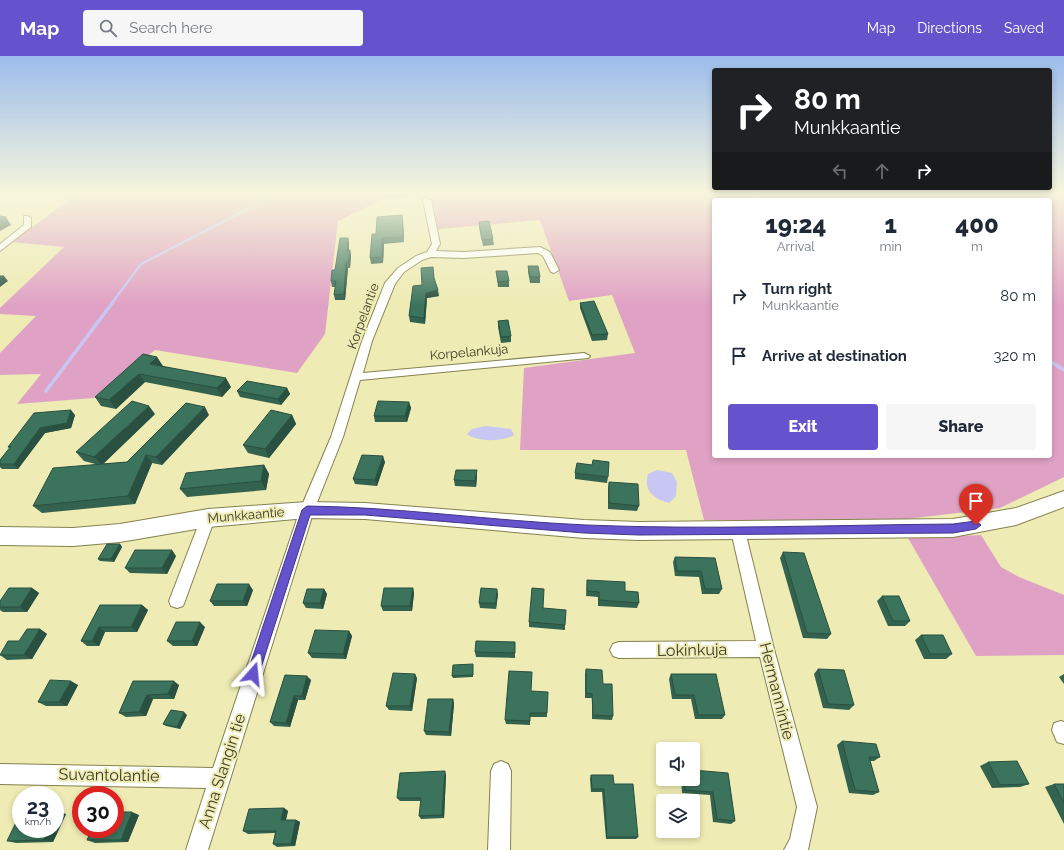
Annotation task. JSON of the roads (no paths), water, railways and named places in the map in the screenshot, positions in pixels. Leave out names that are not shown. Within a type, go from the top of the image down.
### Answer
[{"type":"street","points":[[0,248],[22,231]]},
{"type":"street","points":[[430,254],[436,244],[433,231]]},
{"type":"street","name":"Korpelantie","points":[[307,510],[337,437],[367,341],[390,283],[401,270],[419,258],[430,254],[464,255],[540,250],[546,254],[554,270]]},
{"type":"street","name":"Korpelankuja","points":[[357,377],[584,356]]},
{"type":"street","name":"Munkkaantie","points":[[0,536],[73,538],[208,518],[307,510],[365,511],[584,529],[738,531],[953,528],[1016,516],[1064,499]]},
{"type":"street","name":"Anna Slangin tie","points":[[197,850],[219,778],[307,510]]},
{"type":"street","points":[[177,601],[208,518]]},
{"type":"street","name":"Hermannintie","points":[[738,531],[766,649],[807,807],[800,843],[795,850]]},
{"type":"street","name":"Lokinkuja","points":[[619,650],[766,649]]},
{"type":"street","points":[[499,850],[502,771]]},
{"type":"street","name":"Suvantolantie","points":[[0,774],[219,778]]},
{"type":"water","points":[[486,426],[511,429],[514,435],[504,439],[483,440],[471,437],[467,434],[472,429]]},
{"type":"water","points":[[657,470],[672,473],[677,482],[676,496],[669,503],[654,497],[648,490],[648,474]]},
{"type":"waterway","points":[[112,303],[141,264],[205,231]]},
{"type":"waterway","points":[[46,391],[113,302]]},
{"type":"waterway","points":[[1052,362],[1064,370]]}]
